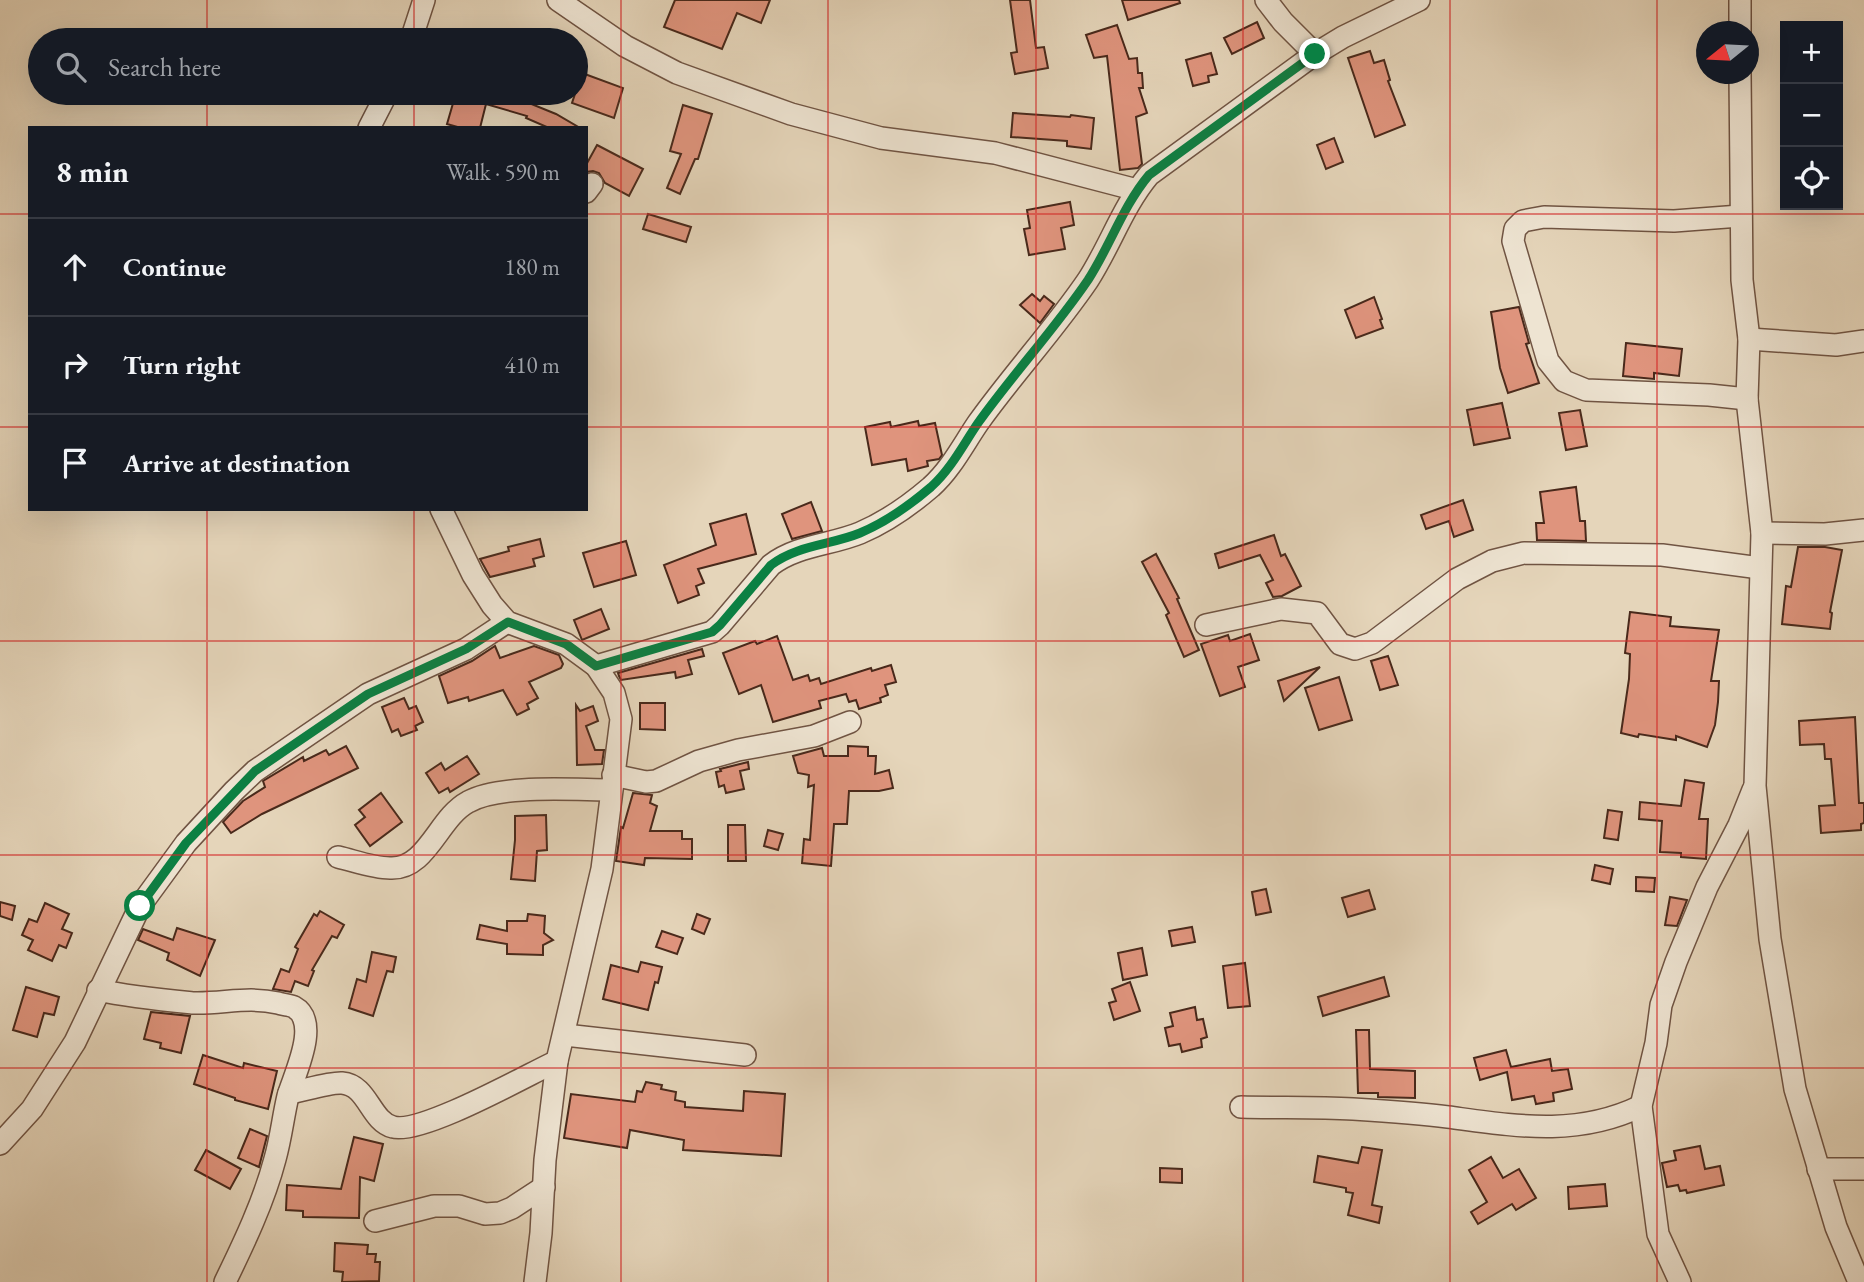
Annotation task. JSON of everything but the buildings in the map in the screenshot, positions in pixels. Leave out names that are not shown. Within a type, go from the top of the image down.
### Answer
[{"type":"street","points":[[415,28],[424,0]]},
{"type":"street","points":[[558,0],[625,46],[677,73],[792,114],[881,138],[995,153],[1137,190]]},
{"type":"street","points":[[1266,0],[1283,22],[1315,54]]},
{"type":"street","points":[[596,666],[712,632],[781,557],[860,533],[903,510],[934,484],[953,462],[979,422],[1054,328],[1088,279],[1137,190],[1149,175],[1315,54],[1343,37],[1419,0]]},
{"type":"street","points":[[1740,21],[1741,0]]},
{"type":"street","points":[[1740,84],[1742,280],[1749,339],[1747,400],[1762,533],[1755,786],[1770,939],[1795,1089],[1836,1227],[1859,1282]]},
{"type":"street","points":[[370,126],[381,105]]},
{"type":"street","points":[[1740,216],[1674,220],[1544,216],[1523,221],[1515,229],[1513,241],[1548,361],[1563,381],[1587,390],[1747,400]]},
{"type":"street","points":[[1749,339],[1836,345],[1864,341]]},
{"type":"street","points":[[442,511],[473,575],[492,605],[508,622],[566,644],[596,666],[606,679],[618,704],[621,719],[602,869],[557,1061],[545,1160],[536,1282]]},
{"type":"street","points":[[1762,533],[1825,534],[1864,530]]},
{"type":"street","points":[[1206,625],[1282,609],[1317,613],[1340,644],[1355,649],[1372,643],[1457,579],[1492,561],[1524,553],[1662,555],[1760,568]]},
{"type":"street","points":[[0,1144],[32,1109],[56,1075],[75,1042],[140,906],[186,843],[255,771],[368,694],[466,649],[508,622]]},
{"type":"street","points":[[338,857],[382,868],[406,867],[418,858],[450,814],[469,801],[494,793],[612,782],[656,781],[699,761],[738,750],[814,736],[850,722]]},
{"type":"street","points":[[1681,1282],[1658,1234],[1641,1107],[1656,1043],[1661,1005],[1676,962],[1707,887],[1740,825],[1755,786]]},
{"type":"street","points":[[99,990],[196,1003],[262,1000],[294,1007],[304,1018],[306,1029],[275,1160],[240,1252],[225,1282]]},
{"type":"street","points":[[565,1035],[745,1055]]},
{"type":"street","points":[[289,1093],[340,1082],[353,1085],[384,1123],[399,1128],[444,1115],[481,1100],[557,1061]]},
{"type":"street","points":[[1241,1107],[1351,1109],[1513,1126],[1539,1126],[1595,1123],[1616,1118],[1641,1107]]},
{"type":"street","points":[[1818,1169],[1864,1168]]},
{"type":"street","points":[[375,1221],[434,1206],[459,1206],[485,1214],[499,1213],[512,1208],[544,1187]]},
{"type":"route","points":[[140,906],[186,843],[255,771],[368,694],[466,649],[508,622],[566,644],[596,666],[701,636],[720,625],[771,565],[781,557],[860,533],[903,510],[934,484],[953,462],[979,422],[1054,328],[1088,279],[1137,190],[1149,175],[1315,54]]}]
